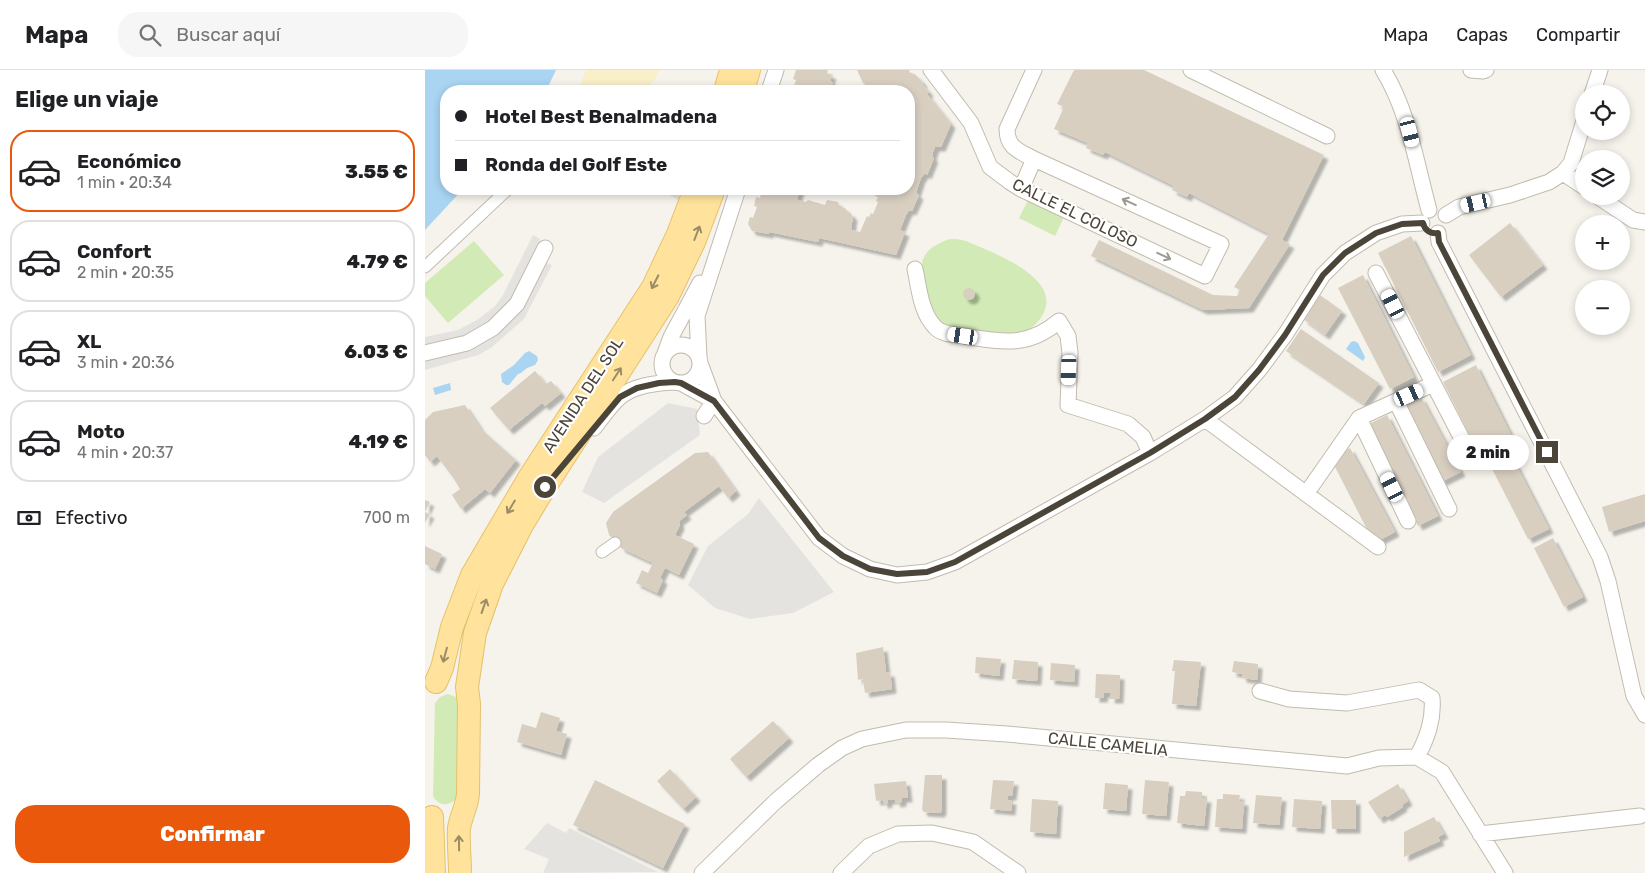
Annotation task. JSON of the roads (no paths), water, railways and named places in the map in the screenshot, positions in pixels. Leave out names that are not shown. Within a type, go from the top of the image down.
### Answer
[{"type":"main road","points":[[727,85],[731,70]]},
{"type":"main road","points":[[745,85],[749,70]]},
{"type":"main road","name":"AVENIDA DEL SOL","points":[[431,690],[442,668],[452,627],[472,575],[529,478],[653,287],[678,234],[693,195]]},
{"type":"main road","name":"AVENIDA DEL SOL","points":[[463,813],[469,794],[469,704],[467,687],[492,584],[522,525],[545,487],[669,296],[712,195]]},
{"type":"main road","points":[[431,690],[443,678],[458,680],[467,687]]},
{"type":"main road","points":[[434,873],[427,812],[446,819],[463,813]]},
{"type":"main road","points":[[460,873],[459,828],[463,813]]},
{"type":"street","points":[[771,85],[776,70]]},
{"type":"street","name":"CALLE EL COLOSO","points":[[931,70],[971,123],[990,167],[1015,186],[1205,276],[1221,244],[1034,159]]},
{"type":"street","points":[[1015,186],[1034,159],[1012,147],[1007,138],[1007,129],[1034,70]]},
{"type":"street","points":[[1191,70],[1327,136]]},
{"type":"street","points":[[664,356],[667,351],[679,345],[691,348],[699,360],[714,401],[819,538],[843,556],[870,569],[897,574],[927,572],[955,562],[1150,453],[1205,419],[1235,397],[1259,370],[1285,335],[1323,275],[1345,253],[1376,233],[1426,216],[1441,210],[1446,216],[1447,224],[1445,228],[1438,233],[1430,232],[1424,227],[1426,216],[1410,132],[1390,81],[1383,70]]},
{"type":"street","points":[[1471,70],[1486,70]]},
{"type":"street","points":[[1595,85],[1600,70]]},
{"type":"street","points":[[1446,216],[1459,207],[1511,195],[1549,182],[1563,173],[1571,163],[1578,140]]},
{"type":"street","points":[[1563,173],[1575,181]]},
{"type":"street","points":[[425,267],[502,195]]},
{"type":"street","points":[[545,487],[620,397],[644,386],[692,380],[699,370],[697,316],[736,195]]},
{"type":"street","points":[[1610,205],[1633,220],[1645,222]]},
{"type":"street","points":[[1438,233],[1439,242],[1600,557],[1608,581],[1634,696],[1645,715]]},
{"type":"street","points":[[425,353],[467,343],[493,328],[517,304],[545,248]]},
{"type":"street","points":[[714,401],[665,375],[662,369],[664,356],[671,337],[719,249]]},
{"type":"street","points":[[915,269],[920,296],[927,316],[935,328],[944,333],[1001,342],[1019,341],[1046,333],[1059,321],[1068,336],[1070,353],[1068,406],[1128,424],[1143,437],[1150,453]]},
{"type":"street","points":[[1376,273],[1473,460]]},
{"type":"street","points":[[1305,494],[1359,418],[1433,384]]},
{"type":"street","points":[[704,416],[714,401]]},
{"type":"street","points":[[1396,401],[1449,509]]},
{"type":"street","points":[[1359,418],[1409,521]]},
{"type":"street","points":[[1205,419],[1378,547]]},
{"type":"street","points":[[602,552],[615,543]]},
{"type":"street","points":[[1260,691],[1289,699],[1347,703],[1419,690],[1432,698],[1433,706],[1427,738],[1417,757],[1442,772],[1505,873]]},
{"type":"street","name":"CALLE CAMELIA","points":[[707,871],[776,801],[818,765],[842,748],[862,739],[906,730],[946,730],[1007,734],[1347,766],[1379,758],[1417,757]]},
{"type":"street","points":[[1480,834],[1640,816]]},
{"type":"street","points":[[841,873],[869,846],[898,834],[932,833],[973,842],[1018,873]]},
{"type":"water","points":[[425,70],[556,70],[549,85],[440,85],[440,195],[457,195],[425,230]]},
{"type":"water","points":[[1354,341],[1358,343],[1365,357],[1363,361],[1346,349]]},
{"type":"water","points":[[529,351],[537,356],[538,360],[535,365],[518,374],[509,385],[502,382],[501,374]]},
{"type":"water","points":[[450,383],[451,390],[435,395],[433,388]]}]
